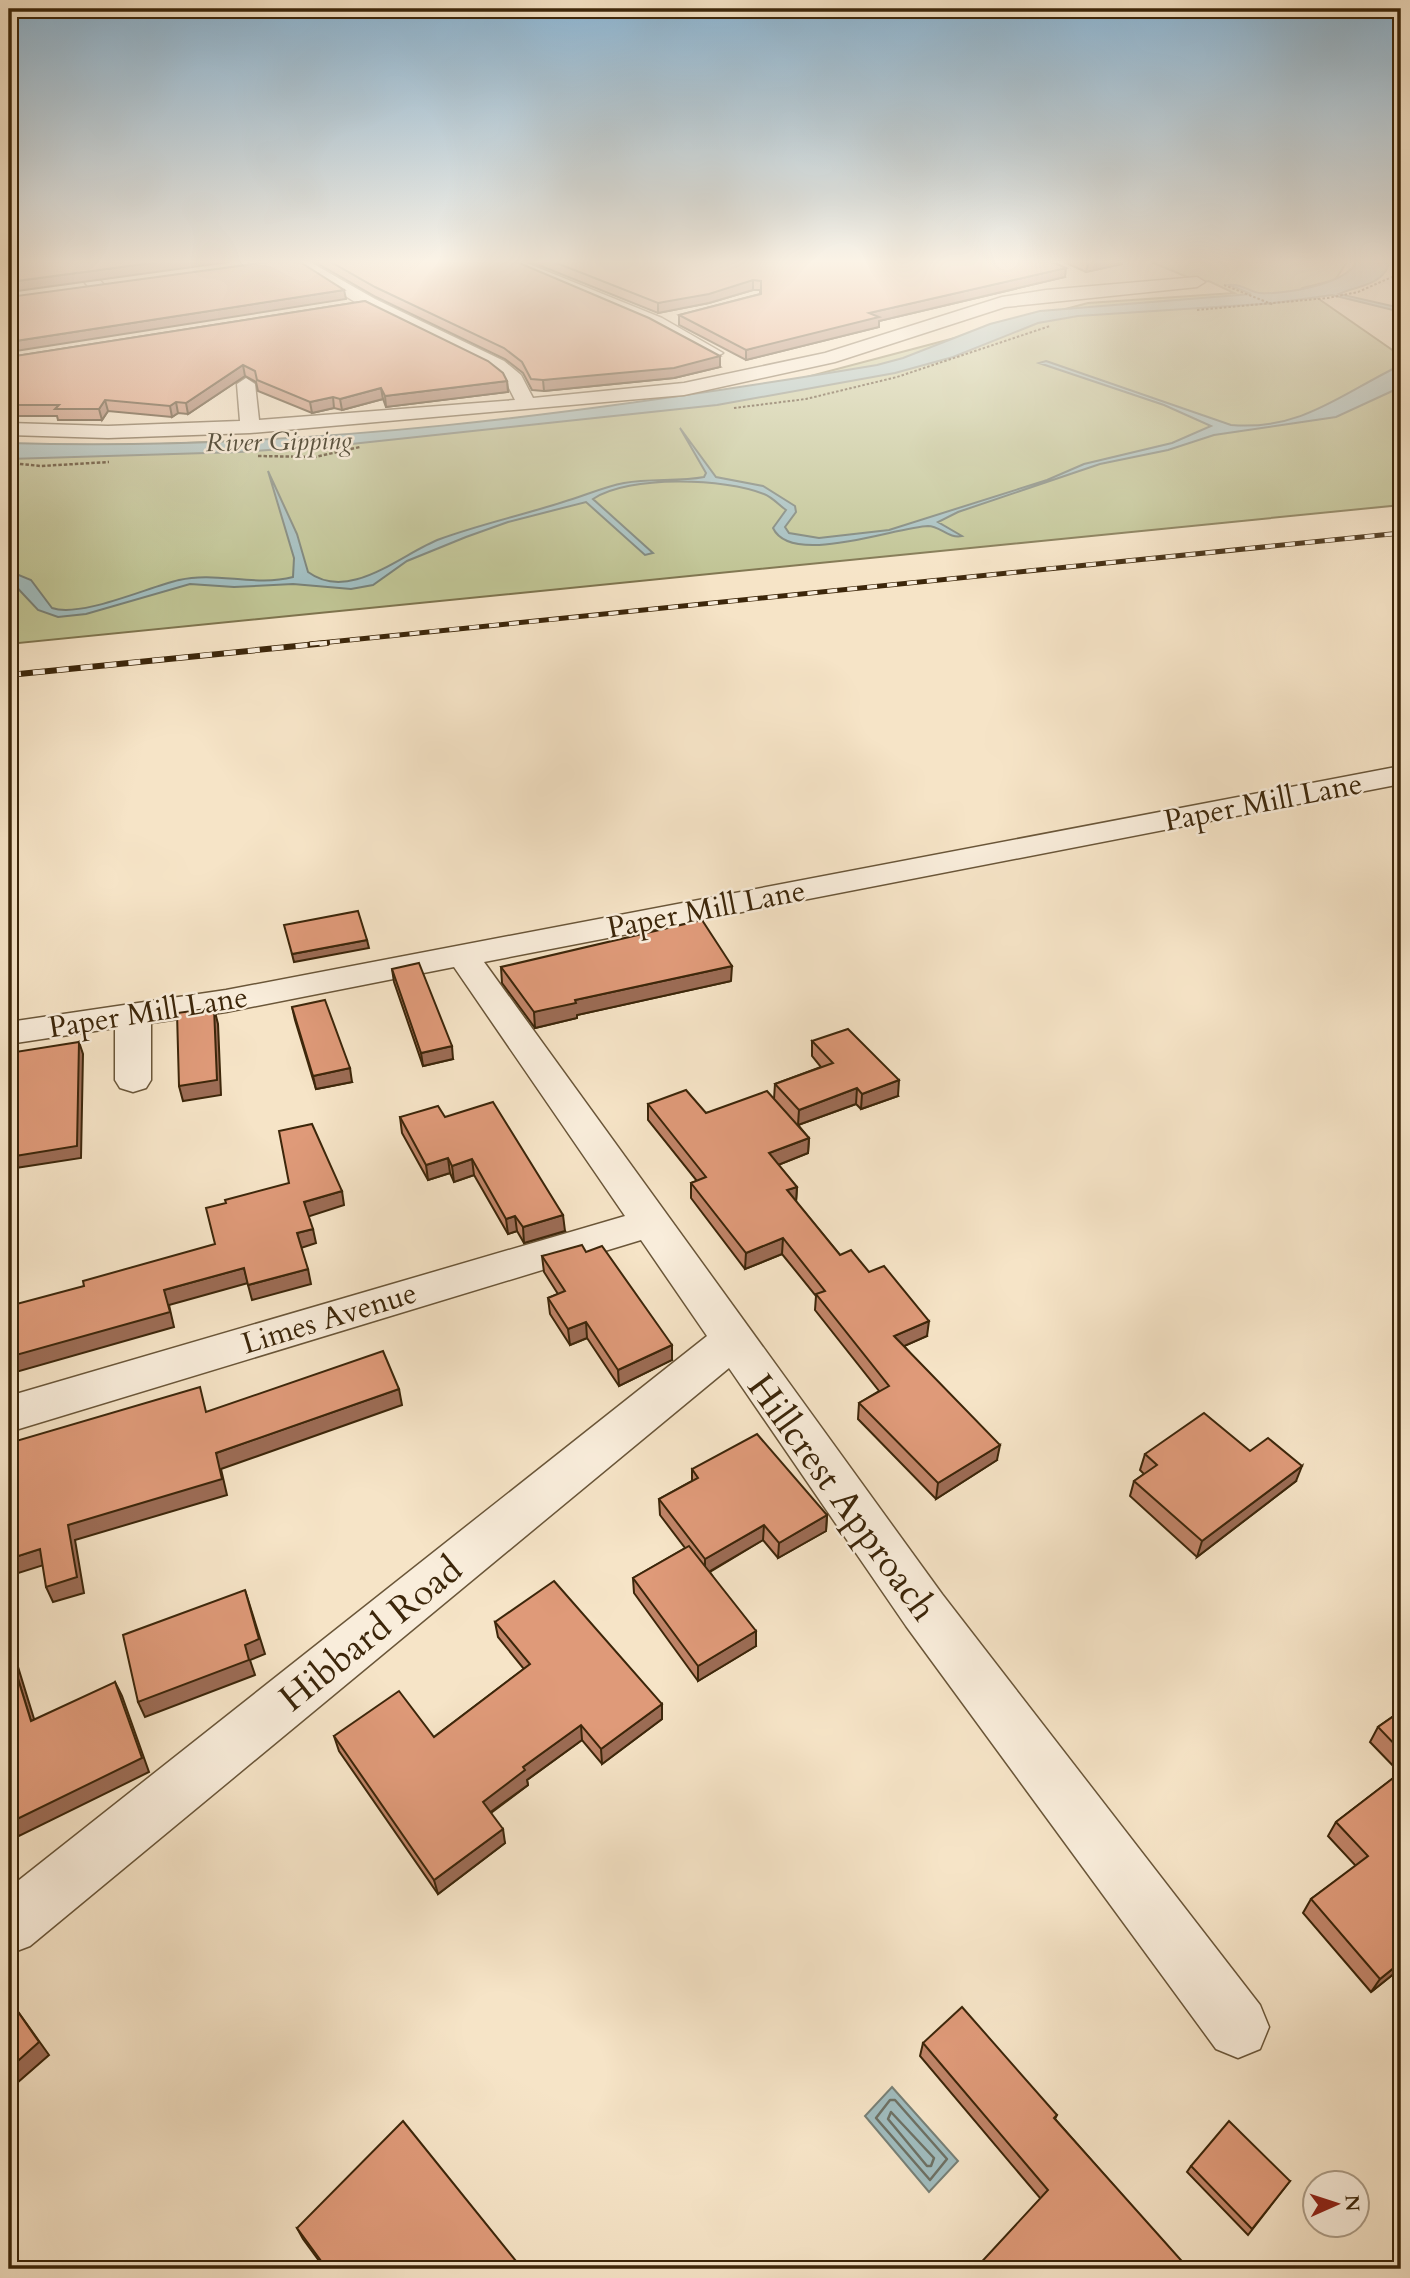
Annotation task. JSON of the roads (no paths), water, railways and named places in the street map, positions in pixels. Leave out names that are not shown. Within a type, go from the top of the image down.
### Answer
[{"type":"street","points":[[501,368],[514,379],[527,405]]},
{"type":"street","points":[[741,368],[755,376]]},
{"type":"street","points":[[9,429],[108,432],[250,427],[527,405],[684,388],[786,368]]},
{"type":"street","points":[[246,384],[250,427]]},
{"type":"street","name":"Paper Mill Lane","points":[[9,1033],[133,1016],[463,956],[1401,775]]},
{"type":"street","name":"Hillcrest Approach","points":[[463,956],[924,1610],[1238,2027]]},
{"type":"street","points":[[133,1016],[133,1080]]},
{"type":"street","name":"Limes Avenue","points":[[9,1414],[649,1223]]},
{"type":"street","name":"Hibbard Road","points":[[9,1925],[732,1341]]},
{"type":"water","name":"River Gipping","points":[[857,368],[912,368],[717,405],[342,445],[240,452],[9,459],[9,443],[118,444],[336,435],[553,413]]},
{"type":"water","points":[[1055,368],[1067,368],[1231,425],[1256,425],[1300,416],[1395,368],[1401,368],[1401,387],[1336,417],[1214,435],[1168,450],[1100,464],[958,512],[938,522],[962,536],[953,536],[928,526],[845,542],[800,544],[784,539],[773,528],[786,510],[767,495],[702,482],[653,483],[609,491],[593,499],[653,553],[645,555],[586,502],[508,522],[466,537],[407,561],[373,585],[351,589],[293,584],[234,587],[190,584],[86,614],[58,617],[38,610],[9,579],[9,571],[31,580],[52,608],[65,610],[97,605],[179,580],[207,577],[279,580],[293,577],[294,558],[268,471],[297,534],[308,572],[324,580],[341,582],[358,579],[440,539],[609,487],[624,483],[704,477],[706,473],[680,428],[716,477],[763,486],[795,506],[796,512],[785,527],[789,533],[819,538],[889,530],[1047,480],[1084,464],[1172,443],[1211,426],[1164,405]]},
{"type":"water","points":[[892,2087],[958,2161],[929,2192],[865,2116]]},
{"type":"railway","points":[[310,644],[1401,533]]},
{"type":"railway","points":[[9,675],[327,643]]}]
